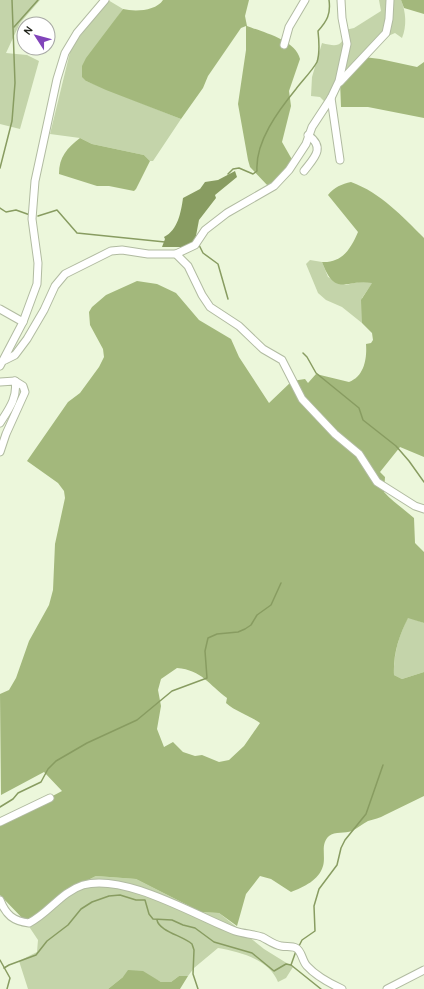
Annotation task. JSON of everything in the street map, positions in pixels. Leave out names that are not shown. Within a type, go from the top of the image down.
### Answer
[{"type":"street","points":[[0,366],[23,322],[36,284],[38,263],[32,219],[35,181],[52,96],[65,53],[77,33],[105,0]]},
{"type":"street","points":[[284,46],[289,27],[305,0]]},
{"type":"street","points":[[336,89],[347,44],[342,18],[341,0]]},
{"type":"street","points":[[4,360],[14,355],[27,339],[44,310],[55,286],[66,274],[111,251],[122,250],[148,254],[176,254],[195,245],[205,230],[227,213],[279,183],[300,155],[308,135],[348,72],[386,33],[389,19],[390,0]]},
{"type":"street","points":[[331,98],[340,160]]},
{"type":"street","points":[[304,171],[316,155],[318,148],[316,141],[308,135]]},
{"type":"street","points":[[176,254],[188,266],[202,295],[210,307],[239,326],[264,349],[282,360],[302,399],[335,434],[359,454],[377,482],[415,506],[424,509]]},
{"type":"street","points":[[0,309],[23,322]]},
{"type":"street","points":[[0,382],[15,381],[23,386],[25,392],[6,434],[0,452]]},
{"type":"street","points":[[0,423],[16,393],[15,381]]},
{"type":"street","points":[[0,822],[50,798]]},
{"type":"street","points":[[0,900],[4,910],[14,919],[29,923],[35,920],[56,900],[82,885],[106,883],[132,888],[175,904],[235,931],[261,937],[281,946],[296,947],[308,967],[323,979],[342,989]]},
{"type":"street","points":[[387,989],[424,970]]},
{"type":"shaded area","points":[[0,0],[40,0],[26,16],[16,16],[16,32],[6,53],[16,54],[16,56],[29,56],[39,61],[20,129],[0,124]]},
{"type":"shaded area","points":[[108,0],[123,9],[114,22],[86,81],[181,119],[153,161],[150,161],[144,155],[92,144],[80,138],[50,134],[71,48]]},
{"type":"shaded area","points":[[163,0],[249,0],[245,16],[247,26],[278,38],[297,52],[300,59],[289,91],[291,106],[282,142],[294,163],[268,186],[250,167],[238,104],[246,50],[246,26],[241,28],[208,76],[203,88],[181,119],[106,90],[86,81],[82,77],[82,66],[86,58],[123,9],[145,10],[160,4]]},
{"type":"shaded area","points":[[379,0],[401,0],[405,19],[405,29],[402,38],[395,33],[375,45],[356,63],[326,103],[320,97],[311,96],[312,77],[322,43],[335,45],[341,43],[345,30],[354,28],[381,11]]},
{"type":"shaded area","points":[[401,0],[424,0],[424,14],[404,8]]},
{"type":"shaded area","points":[[364,57],[417,67],[424,62],[424,118],[368,107],[341,107],[340,81]]},
{"type":"shaded area","points":[[80,138],[92,144],[144,155],[150,161],[136,189],[134,191],[109,186],[97,186],[59,174],[62,158],[71,145]]},
{"type":"shaded area","points":[[235,171],[237,177],[215,195],[216,198],[199,220],[195,241],[183,247],[162,247],[165,239],[164,237],[173,230],[176,225],[183,198],[200,189],[205,182],[218,180]]},
{"type":"shaded area","points":[[351,182],[372,192],[390,206],[424,238],[424,457],[400,447],[380,472],[385,477],[384,492],[414,518],[415,543],[424,552],[424,623],[408,618],[397,645],[394,660],[394,675],[402,679],[424,672],[424,796],[383,816],[368,821],[352,831],[331,834],[326,839],[324,862],[321,871],[315,879],[301,888],[291,892],[271,879],[260,876],[246,894],[237,926],[219,913],[201,912],[136,879],[96,876],[60,894],[39,919],[26,922],[0,895],[0,824],[62,791],[44,772],[1,795],[0,694],[9,690],[16,678],[29,641],[49,605],[53,590],[55,544],[65,498],[64,491],[58,483],[27,461],[68,402],[80,393],[99,367],[104,357],[103,349],[90,325],[89,312],[92,307],[106,295],[137,281],[157,284],[176,293],[199,320],[231,339],[239,357],[269,403],[292,381],[305,379],[308,383],[316,374],[349,382],[362,371],[366,355],[366,344],[371,343],[373,340],[372,333],[362,323],[361,300],[372,283],[363,282],[337,284],[327,273],[322,262],[329,262],[341,257],[349,249],[358,232],[328,195],[341,185]],"holes":[[[177,668],[186,669],[205,679],[227,698],[226,703],[230,706],[260,723],[244,746],[229,760],[219,762],[202,755],[195,756],[183,752],[173,742],[164,747],[157,729],[161,706],[158,690],[161,679]]]},
{"type":"shaded area","points":[[310,260],[322,262],[328,277],[346,285],[362,281],[373,282],[362,298],[362,323],[342,307],[326,300],[318,293],[306,264]]},
{"type":"shaded area","points":[[408,617],[424,623],[424,672],[402,679],[394,675],[394,660],[399,638]]},
{"type":"shaded area","points":[[96,876],[136,879],[201,912],[219,913],[264,949],[293,967],[286,978],[278,982],[274,974],[261,962],[244,954],[218,948],[194,968],[188,976],[179,976],[171,982],[161,982],[153,978],[123,977],[108,989],[28,989],[19,961],[37,952],[38,940],[26,922],[60,894]]},
{"type":"shaded area","points":[[128,970],[143,971],[161,982],[171,982],[179,976],[188,976],[180,989],[108,989],[123,977]]},
{"type":"waterway","points":[[0,168],[12,121],[15,83],[12,0]]},
{"type":"waterway","points":[[14,27],[38,0]]},
{"type":"waterway","points":[[228,174],[233,169],[239,168],[253,174],[257,171],[257,160],[269,127],[282,107],[317,62],[319,51],[318,31],[328,17],[329,0]]},
{"type":"waterway","points":[[0,208],[6,212],[16,210],[30,215]]},
{"type":"waterway","points":[[38,216],[57,210],[77,233],[165,242]]},
{"type":"waterway","points":[[199,245],[203,253],[218,264],[228,299]]},
{"type":"waterway","points":[[303,353],[316,373],[359,408],[363,420],[396,446],[424,482]]},
{"type":"waterway","points":[[0,807],[13,799],[18,793],[41,782],[48,769],[56,761],[87,743],[137,720],[172,691],[207,678],[205,651],[208,638],[217,634],[238,632],[251,625],[257,615],[271,605],[281,583]]},
{"type":"waterway","points":[[299,946],[302,940],[315,931],[314,906],[319,889],[337,865],[341,848],[345,840],[366,814],[383,765]]},
{"type":"waterway","points":[[4,968],[36,955],[47,941],[68,925],[81,909],[92,902],[109,896],[120,895],[136,900],[145,900],[149,914],[153,919],[172,920],[195,928],[214,942],[252,953],[274,971],[286,964],[291,965],[321,989]]},
{"type":"waterway","points":[[157,920],[162,927],[192,944],[194,950],[193,974],[198,989]]},
{"type":"waterway","points":[[291,965],[296,951]]},
{"type":"waterway","points":[[0,960],[10,978],[7,989]]}]
